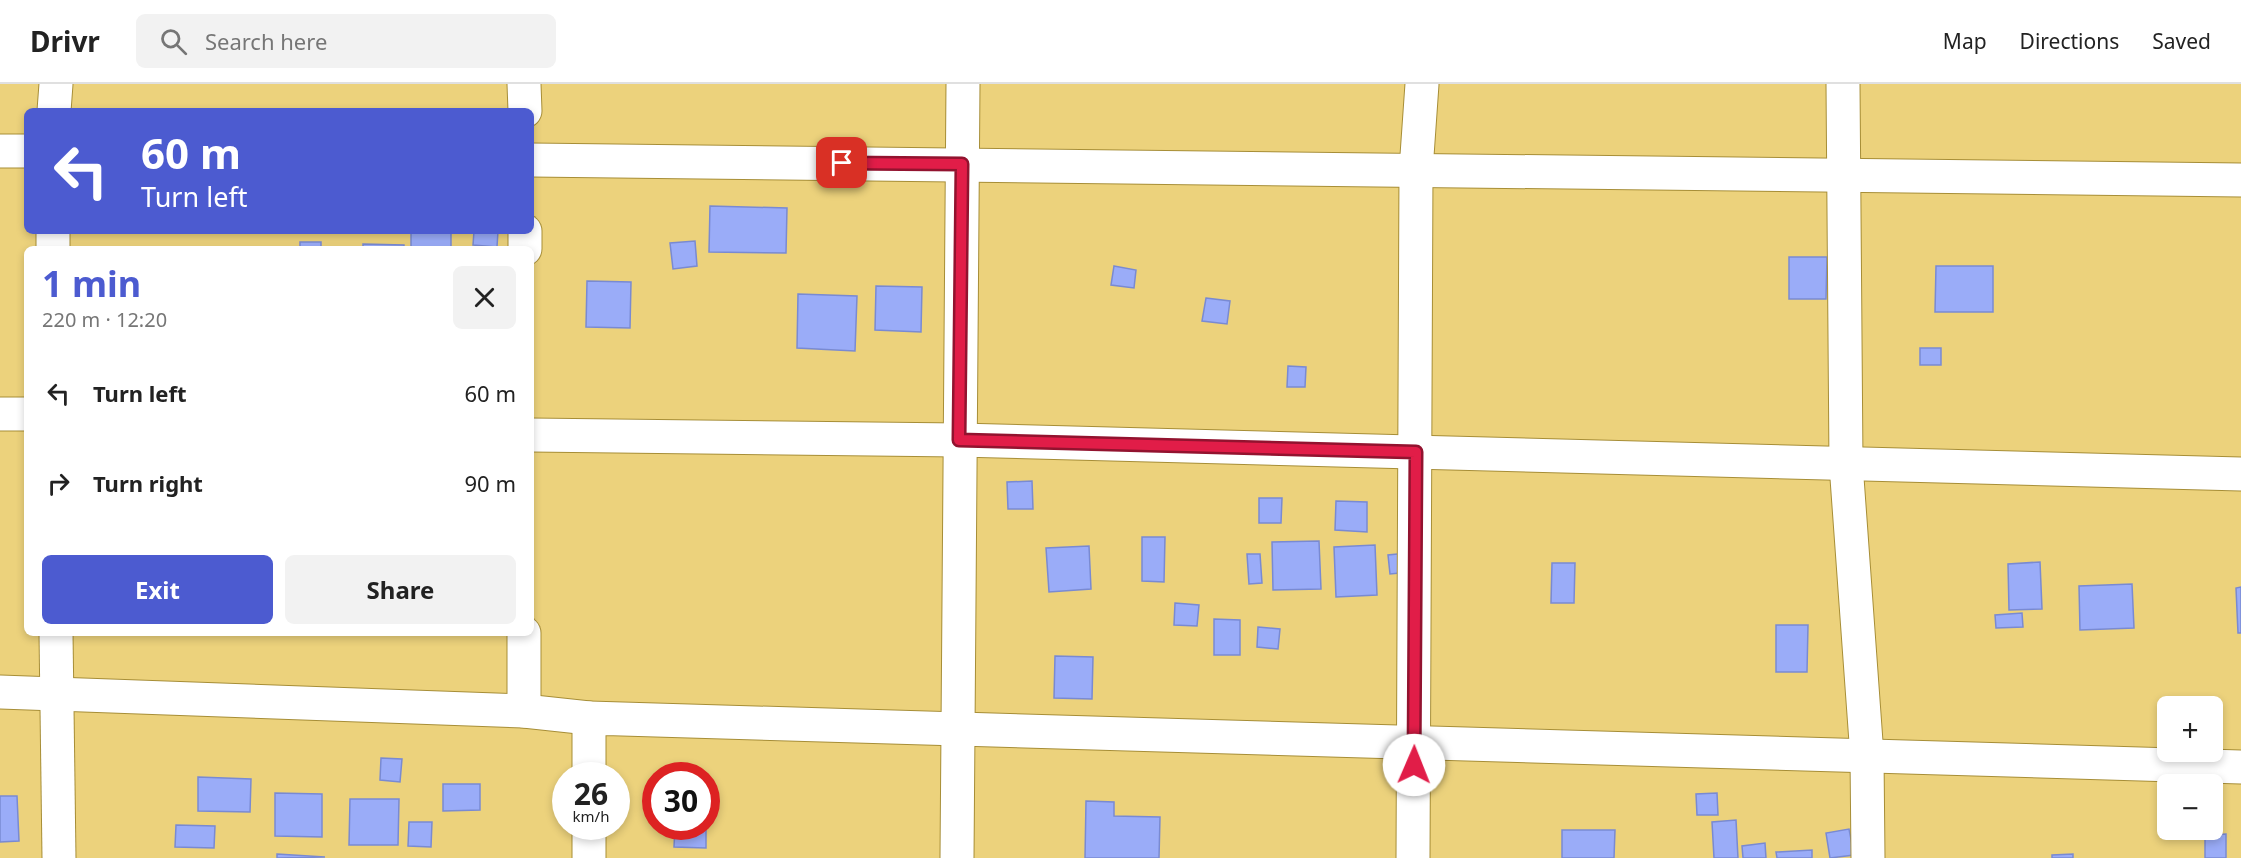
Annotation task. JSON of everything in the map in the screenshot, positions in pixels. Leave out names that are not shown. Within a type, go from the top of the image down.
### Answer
[{"type":"street","points":[[54,108],[56,84]]},
{"type":"street","points":[[524,84],[525,108]]},
{"type":"street","points":[[957,858],[963,84]]},
{"type":"street","points":[[1413,858],[1416,170],[1422,84]]},
{"type":"street","points":[[1843,84],[1846,464],[1867,756],[1868,858]]},
{"type":"street","points":[[0,151],[24,152]]},
{"type":"street","points":[[534,160],[2241,180]]},
{"type":"street","points":[[0,414],[24,414]]},
{"type":"street","points":[[534,435],[959,440],[2241,474]]},
{"type":"street","points":[[56,636],[59,858]]},
{"type":"street","points":[[524,636],[524,711]]},
{"type":"street","points":[[0,692],[524,711],[589,718],[2241,767]]},
{"type":"street","points":[[589,718],[589,762]]},
{"type":"street","points":[[589,840],[589,858]]},
{"type":"building","points":[[710,206],[787,208],[786,253],[709,252]]},
{"type":"building","points":[[411,234],[451,234],[451,246],[411,246]]},
{"type":"building","points":[[474,234],[498,234],[497,246],[473,245]]},
{"type":"building","points":[[695,241],[697,266],[673,269],[670,243]]},
{"type":"building","points":[[300,242],[321,242],[321,246],[300,246]]},
{"type":"building","points":[[363,244],[404,245],[404,246],[363,246]]},
{"type":"building","points":[[1789,257],[1827,257],[1826,299],[1789,299]]},
{"type":"building","points":[[1114,266],[1136,270],[1134,288],[1111,285]]},
{"type":"building","points":[[1936,266],[1993,266],[1993,312],[1935,312]]},
{"type":"building","points":[[587,281],[631,282],[630,328],[586,327]]},
{"type":"building","points":[[876,286],[922,287],[921,332],[875,330]]},
{"type":"building","points":[[798,294],[857,296],[855,351],[797,348]]},
{"type":"building","points":[[1206,298],[1230,301],[1227,324],[1202,321]]},
{"type":"building","points":[[1920,348],[1941,348],[1941,365],[1920,365]]},
{"type":"building","points":[[1288,366],[1306,367],[1305,387],[1287,387]]},
{"type":"building","points":[[1032,481],[1033,509],[1008,509],[1007,482]]},
{"type":"building","points":[[1259,498],[1282,498],[1281,523],[1259,523]]},
{"type":"building","points":[[1336,501],[1367,502],[1367,532],[1335,530]]},
{"type":"building","points":[[1142,537],[1165,537],[1164,582],[1142,581]]},
{"type":"building","points":[[1319,541],[1321,589],[1273,590],[1272,542]]},
{"type":"building","points":[[1375,545],[1377,595],[1336,597],[1334,547]]},
{"type":"building","points":[[1089,546],[1091,589],[1049,592],[1046,548]]},
{"type":"building","points":[[1407,553],[1410,572],[1390,574],[1388,555]]},
{"type":"building","points":[[1247,554],[1260,554],[1262,583],[1249,584]]},
{"type":"building","points":[[2040,562],[2042,609],[2009,610],[2008,564]]},
{"type":"building","points":[[1552,563],[1575,563],[1574,603],[1551,603]]},
{"type":"building","points":[[2132,584],[2134,628],[2080,630],[2079,586]]},
{"type":"building","points":[[2241,587],[2241,633],[2238,633],[2236,588]]},
{"type":"building","points":[[1175,603],[1199,605],[1197,626],[1174,625]]},
{"type":"building","points":[[2022,613],[2023,627],[1996,628],[1995,615]]},
{"type":"building","points":[[1214,619],[1240,620],[1240,655],[1214,655]]},
{"type":"building","points":[[1776,625],[1808,625],[1807,672],[1776,672]]},
{"type":"building","points":[[1258,627],[1280,629],[1278,649],[1257,647]]},
{"type":"building","points":[[1055,656],[1093,657],[1092,699],[1054,698]]},
{"type":"building","points":[[381,758],[402,759],[400,782],[380,780]]},
{"type":"building","points":[[198,777],[251,779],[250,812],[198,811]]},
{"type":"building","points":[[443,784],[480,784],[480,810],[443,811]]},
{"type":"building","points":[[275,793],[322,794],[322,837],[275,836]]},
{"type":"building","points":[[1717,793],[1718,815],[1697,815],[1696,794]]},
{"type":"building","points":[[0,796],[17,796],[19,841],[0,842]]},
{"type":"building","points":[[350,799],[399,799],[398,845],[349,845]]},
{"type":"building","points":[[1086,801],[1114,802],[1114,816],[1160,817],[1159,858],[1085,858]]},
{"type":"building","points":[[1736,820],[1738,858],[1714,858],[1712,822]]},
{"type":"building","points":[[409,822],[432,822],[431,847],[408,846]]},
{"type":"building","points":[[176,825],[215,826],[214,848],[175,847]]},
{"type":"building","points":[[1849,829],[1854,855],[1830,858],[1826,833]]},
{"type":"building","points":[[1562,830],[1615,830],[1614,858],[1562,858]]},
{"type":"building","points":[[2223,834],[2226,834],[2226,858],[2205,858],[2205,840],[2223,840]]},
{"type":"building","points":[[674,840],[706,840],[706,848],[674,847]]},
{"type":"building","points":[[1765,843],[1766,858],[1743,858],[1742,846]]},
{"type":"building","points":[[1812,850],[1812,858],[1777,858],[1776,852]]},
{"type":"building","points":[[277,854],[325,857],[277,858]]},
{"type":"building","points":[[2073,854],[2073,858],[2052,858],[2052,855]]},
{"type":"route","points":[[842,163],[962,164],[959,440],[1416,452],[1414,765]]}]
